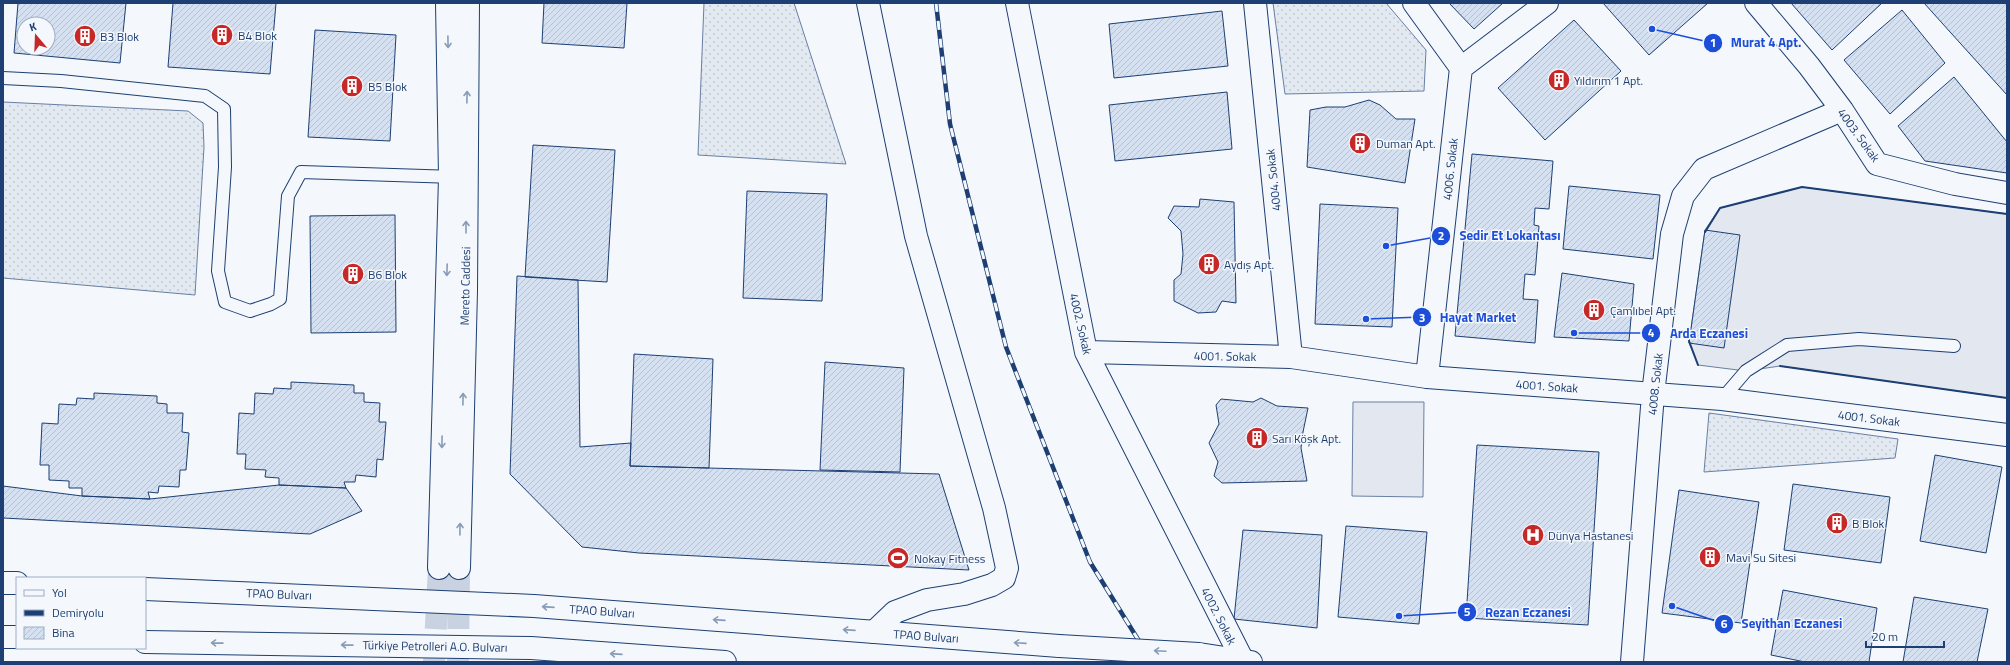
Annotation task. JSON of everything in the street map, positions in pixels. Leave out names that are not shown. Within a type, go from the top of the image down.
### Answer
[{"type":"main road","points":[[448,3],[458,177]]},
{"type":"main road","name":"Mereto Caddesi","points":[[449,568],[466,291],[458,177],[468,3]]},
{"type":"main road","points":[[868,3],[916,236],[994,508],[1007,568],[1004,578],[992,586],[964,594],[927,600],[895,612],[874,632]]},
{"type":"main road","name":"4002. Sokak","points":[[1017,3],[1086,352],[1247,661]]},
{"type":"main road","name":"4004. Sokak","points":[[1255,3],[1291,358]]},
{"type":"main road","points":[[1414,3],[1460,68],[1547,3]]},
{"type":"main road","name":"4003. Sokak","points":[[1756,3],[1809,66],[1842,110],[1877,164],[1954,184],[2007,193]]},
{"type":"main road","name":"4006. Sokak","points":[[1427,377],[1460,68]]},
{"type":"main road","name":"4008. Sokak","points":[[1632,662],[1653,394],[1672,234],[1683,196],[1704,169],[1842,110]]},
{"type":"main road","name":"4001. Sokak","points":[[1086,352],[1291,358],[1427,377],[1722,399],[2007,435]]},
{"type":"main road","points":[[3,583],[16,584]]},
{"type":"main road","name":"TPAO Bulvarı","points":[[146,589],[534,606],[1059,646],[1199,654],[1247,661]]},
{"type":"main road","points":[[3,636],[16,637]]},
{"type":"main road","name":"Türkiye Petrolleri A.O. Bulvarı","points":[[146,642],[531,648],[725,662]]},
{"type":"lane","points":[[3,78],[61,81],[205,96],[224,109],[226,167],[218,271],[225,302],[250,311],[271,304],[280,299],[288,196],[301,172],[458,177]]},
{"type":"lane","points":[[1722,399],[1746,371],[1787,345],[1859,339],[1954,346]]},
{"type":"shaded area","points":[[704,3],[794,3],[846,164],[698,155]]},
{"type":"shaded area","points":[[1273,3],[1386,3],[1426,50],[1424,91],[1285,94]]},
{"type":"shaded area","points":[[3,102],[188,111],[203,123],[204,147],[195,295],[3,278]]},
{"type":"shaded area","points":[[1802,187],[2007,214],[2007,398],[1780,366],[1746,371],[1698,365],[1689,343],[1705,230],[1720,208]]},
{"type":"shaded area","points":[[1353,402],[1424,402],[1423,497],[1352,496]]},
{"type":"shaded area","points":[[1709,413],[1898,439],[1895,458],[1704,472]]},
{"type":"building","name":"B3 Blok","points":[[18,3],[126,3],[120,63],[46,56],[56,56],[56,16],[17,16]]},
{"type":"building","name":"B4 Blok","points":[[173,3],[276,3],[270,74],[168,67]]},
{"type":"building","points":[[544,3],[627,3],[624,48],[542,43]]},
{"type":"building","points":[[1449,3],[1503,3],[1474,29]]},
{"type":"building","points":[[1603,3],[1708,3],[1649,55]]},
{"type":"building","points":[[1791,3],[1882,3],[1832,50]]},
{"type":"building","points":[[1924,3],[2007,3],[2007,95],[1951,33]]},
{"type":"building","points":[[1902,10],[1945,63],[1890,114],[1844,60]]},
{"type":"building","points":[[1222,11],[1228,66],[1114,78],[1109,24]]},
{"type":"building","name":"Yıldırım 1 Apt.","points":[[1574,20],[1621,71],[1545,140],[1498,88]]},
{"type":"building","name":"B3 Blok","points":[[16,28],[16,53],[14,53]]},
{"type":"building","name":"B5 Blok","points":[[315,30],[396,35],[390,141],[308,137]]},
{"type":"building","points":[[1954,77],[2007,142],[2007,173],[1925,161],[1898,126]]},
{"type":"building","points":[[1227,92],[1232,149],[1115,161],[1109,105]]},
{"type":"building","name":"Duman Apt.","points":[[1369,100],[1380,105],[1396,119],[1415,119],[1405,183],[1307,167],[1310,110],[1326,107],[1345,107]]},
{"type":"building","points":[[533,145],[615,150],[607,282],[525,277]]},
{"type":"building","points":[[1472,154],[1553,161],[1549,209],[1535,208],[1534,225],[1539,226],[1535,275],[1525,274],[1523,299],[1538,300],[1535,343],[1455,336]]},
{"type":"building","points":[[1569,186],[1660,195],[1653,259],[1563,249]]},
{"type":"building","points":[[747,191],[827,194],[822,301],[743,298]]},
{"type":"building","name":"Aydış Apt.","points":[[1200,199],[1234,202],[1236,303],[1222,301],[1216,312],[1198,313],[1174,301],[1174,280],[1181,274],[1183,254],[1181,231],[1168,218],[1174,206],[1199,207]]},
{"type":"building","points":[[1320,204],[1398,208],[1392,327],[1315,324]]},
{"type":"building","name":"B6 Blok","points":[[395,215],[396,332],[311,333],[310,216]]},
{"type":"building","points":[[1705,230],[1740,235],[1724,348],[1689,343]]},
{"type":"building","name":"Çamlıbel Apt.","points":[[1562,273],[1634,284],[1629,341],[1554,337]]},
{"type":"building","points":[[517,276],[578,280],[580,447],[631,443],[630,466],[939,474],[969,570],[639,553],[582,547],[510,474]]},
{"type":"building","points":[[634,354],[713,359],[709,468],[630,466]]},
{"type":"building","points":[[825,362],[904,368],[900,472],[820,470]]},
{"type":"building","points":[[291,382],[354,385],[354,393],[364,393],[364,402],[380,403],[379,422],[386,422],[383,460],[377,459],[376,477],[356,475],[355,482],[344,482],[346,488],[279,485],[279,478],[265,477],[266,470],[245,469],[246,454],[237,454],[239,413],[254,414],[255,393],[273,394],[274,388],[291,389]]},
{"type":"building","points":[[94,393],[157,396],[157,403],[167,404],[167,413],[183,413],[182,432],[189,433],[186,470],[180,470],[179,487],[159,486],[158,493],[148,492],[150,499],[82,496],[82,488],[69,488],[69,481],[49,480],[49,465],[40,465],[42,423],[58,424],[59,404],[76,405],[77,398],[94,399]]},
{"type":"building","name":"Sarı Köşk Apt.","points":[[1261,398],[1277,406],[1308,408],[1301,448],[1307,481],[1222,483],[1214,476],[1218,462],[1209,443],[1219,424],[1216,405],[1221,399],[1253,402]]},
{"type":"building","name":"Dünya Hastanesi","points":[[1477,445],[1599,452],[1588,625],[1466,618]]},
{"type":"building","points":[[1935,455],[2002,467],[1986,553],[1920,541]]},
{"type":"building","name":"B Blok","points":[[1793,484],[1890,497],[1881,563],[1784,550]]},
{"type":"building","points":[[279,485],[346,488],[362,511],[310,534],[3,518],[3,486],[82,496],[150,499]]},
{"type":"building","name":"Mavi Su Sitesi","points":[[1679,490],[1759,502],[1741,623],[1662,613]]},
{"type":"building","points":[[1346,526],[1427,532],[1419,624],[1338,617]]},
{"type":"building","points":[[1243,530],[1322,535],[1317,628],[1234,619]]},
{"type":"building","points":[[1783,590],[1877,608],[1869,662],[1805,662],[1771,655]]},
{"type":"building","points":[[1914,597],[1988,609],[1977,662],[1903,662]]},
{"type":"tunnel","points":[[434,662],[439,568]]},
{"type":"tunnel","points":[[458,662],[459,568]]},
{"type":"railway","points":[[936,3],[950,124],[1006,347],[1090,562],[1152,662]]},
{"type":"wall","points":[[1705,232],[1720,208],[1802,187],[2007,214]]},
{"type":"wall","points":[[1689,341],[1698,365]]},
{"type":"wall","points":[[1780,366],[2007,398]]},
{"type":"place","name":"Murat 4 Apt.","points":[[1652,29]]},
{"type":"place","name":"B4 Blok","points":[[222,35]]},
{"type":"place","name":"B3 Blok","points":[[85,36]]},
{"type":"place","name":"Yıldırım 1 Apt.","points":[[1559,80]]},
{"type":"place","name":"B5 Blok","points":[[352,86]]},
{"type":"place","name":"Duman Apt.","points":[[1360,143]]},
{"type":"place","name":"Sedir Et Lokantası","points":[[1386,246]]},
{"type":"place","name":"Aydış Apt.","points":[[1209,264]]},
{"type":"place","name":"B6 Blok","points":[[353,274]]},
{"type":"place","name":"Çamlıbel Apt.","points":[[1594,310]]},
{"type":"place","name":"Hayat Market","points":[[1366,319]]},
{"type":"place","name":"Arda Eczanesi","points":[[1574,333]]},
{"type":"place","name":"Sarı Köşk Apt.","points":[[1257,438]]},
{"type":"place","name":"B Blok","points":[[1837,523]]},
{"type":"place","name":"Dünya Hastanesi","points":[[1533,535]]},
{"type":"place","name":"Mavi Su Sitesi","points":[[1710,557]]},
{"type":"place","name":"Nokay Fitness","points":[[898,558]]},
{"type":"place","name":"Seyithan Eczanesi","points":[[1672,606]]},
{"type":"place","name":"Rezan Eczanesi","points":[[1399,616]]}]
